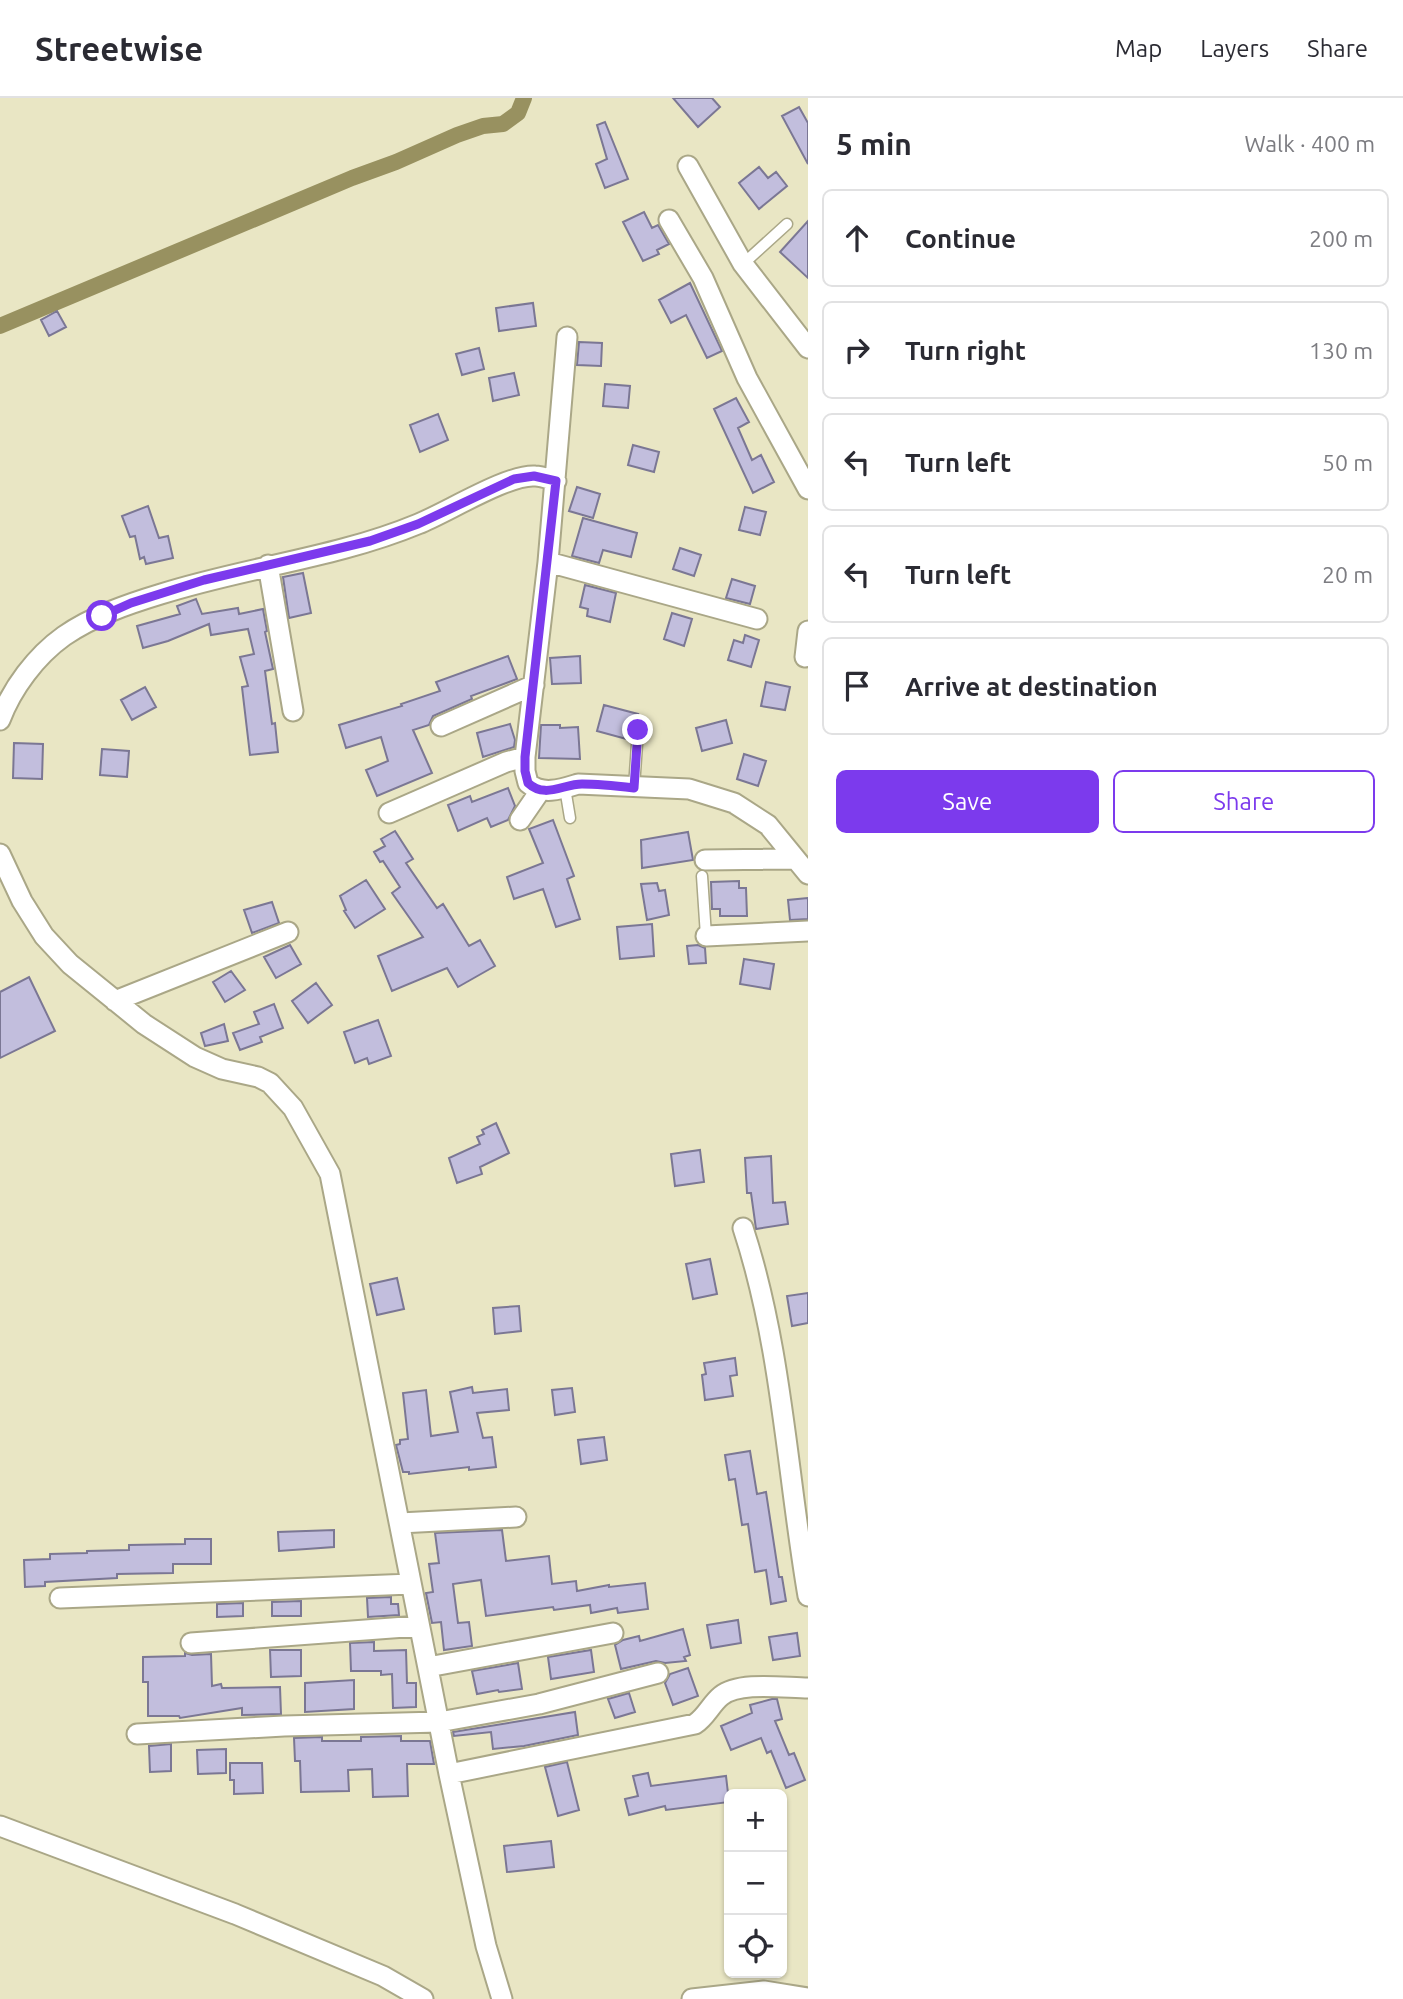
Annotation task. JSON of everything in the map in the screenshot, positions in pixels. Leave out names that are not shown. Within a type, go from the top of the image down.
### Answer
[{"type":"street","points":[[688,166],[743,264],[808,348]]},
{"type":"street","points":[[669,220],[703,278],[747,378],[808,489]]},
{"type":"street","points":[[567,337],[548,562],[525,757],[528,783],[540,791],[565,788],[578,783],[689,789],[734,803],[768,825],[808,874]]},
{"type":"street","points":[[0,719],[19,682],[64,636],[131,603],[204,580],[370,541],[418,524],[514,479],[534,476],[556,481]]},
{"type":"street","points":[[548,562],[757,620]]},
{"type":"street","points":[[268,565],[293,711]]},
{"type":"street","points":[[805,657],[808,631]]},
{"type":"street","points":[[442,726],[534,685]]},
{"type":"street","points":[[389,813],[506,762],[525,757]]},
{"type":"street","points":[[520,820],[540,791]]},
{"type":"street","points":[[0,853],[22,901],[44,936],[70,964],[144,1024],[195,1057],[222,1069],[258,1077],[270,1083],[293,1108],[330,1174],[449,1774],[486,1946],[502,1999]]},
{"type":"street","points":[[704,868],[795,859]]},
{"type":"street","points":[[706,936],[808,931]]},
{"type":"street","points":[[114,1001],[288,932]]},
{"type":"street","points":[[743,1227],[754,1259],[777,1371],[808,1596]]},
{"type":"street","points":[[400,1523],[516,1517]]},
{"type":"street","points":[[60,1598],[411,1584]]},
{"type":"street","points":[[191,1643],[419,1626]]},
{"type":"street","points":[[428,1667],[613,1633]]},
{"type":"street","points":[[137,1734],[284,1726],[439,1722],[539,1704],[658,1673]]},
{"type":"street","points":[[449,1774],[695,1724],[703,1719],[721,1695],[740,1688],[808,1688]]},
{"type":"street","points":[[0,1826],[234,1914],[383,1976],[423,1999]]},
{"type":"street","points":[[692,1999],[764,1992],[808,1998]]},
{"type":"lane","points":[[743,264],[787,224]]},
{"type":"lane","points":[[634,788],[638,730]]},
{"type":"lane","points":[[565,788],[570,818]]},
{"type":"lane","points":[[704,868],[706,936]]},
{"type":"building","points":[[673,98],[712,98],[720,107],[698,127]]},
{"type":"building","points":[[799,107],[808,123],[808,164],[782,116]]},
{"type":"building","points":[[605,122],[628,179],[605,188],[596,164],[607,159],[597,125]]},
{"type":"building","points":[[759,167],[768,178],[776,172],[787,186],[759,209],[739,183]]},
{"type":"building","points":[[644,212],[652,228],[658,225],[669,244],[657,250],[659,254],[643,261],[623,222]]},
{"type":"building","points":[[808,221],[808,278],[780,252]]},
{"type":"building","points":[[690,283],[722,351],[707,358],[686,315],[671,323],[659,300]]},
{"type":"building","points":[[533,303],[536,326],[499,331],[496,308]]},
{"type":"building","points":[[57,311],[66,327],[49,336],[41,320]]},
{"type":"building","points":[[579,342],[602,343],[601,366],[577,365]]},
{"type":"building","points":[[479,348],[484,369],[462,375],[456,354]]},
{"type":"building","points":[[514,373],[519,395],[493,401],[489,378]]},
{"type":"building","points":[[605,384],[630,386],[628,408],[603,406]]},
{"type":"building","points":[[736,398],[749,422],[738,428],[752,460],[761,455],[774,482],[753,493],[714,409]]},
{"type":"building","points":[[438,414],[448,440],[420,452],[410,425]]},
{"type":"building","points":[[633,445],[659,452],[654,472],[628,465]]},
{"type":"building","points":[[577,487],[600,494],[593,518],[569,511]]},
{"type":"building","points":[[148,506],[159,538],[168,536],[173,558],[146,564],[144,557],[140,559],[135,536],[130,537],[122,516]]},
{"type":"building","points":[[745,507],[766,512],[760,535],[739,530]]},
{"type":"building","points":[[583,518],[637,533],[631,557],[603,550],[599,563],[572,556]]},
{"type":"building","points":[[680,548],[701,555],[694,576],[673,569]]},
{"type":"building","points":[[303,573],[311,613],[289,618],[283,577]]},
{"type":"building","points":[[732,579],[755,586],[750,604],[726,598]]},
{"type":"building","points":[[585,585],[616,593],[610,622],[587,616],[588,609],[580,607]]},
{"type":"building","points":[[196,599],[202,614],[238,608],[239,614],[263,609],[273,669],[265,671],[278,752],[250,755],[242,687],[248,686],[240,657],[254,654],[248,629],[211,635],[209,624],[143,648],[137,626],[180,614],[177,606]]},
{"type":"building","points":[[672,613],[692,619],[684,646],[664,639]]},
{"type":"building","points":[[745,635],[759,640],[751,667],[728,660],[734,640],[743,643]]},
{"type":"building","points":[[508,656],[517,679],[471,696],[472,699],[433,716],[429,725],[413,730],[432,773],[377,796],[366,770],[388,761],[381,737],[346,748],[339,725],[440,691],[436,682]]},
{"type":"building","points":[[580,656],[581,683],[552,684],[550,658]]},
{"type":"building","points":[[766,682],[790,687],[785,710],[761,706]]},
{"type":"building","points":[[145,687],[156,707],[132,720],[121,700]]},
{"type":"building","points":[[604,705],[638,714],[631,729],[630,740],[597,731]]},
{"type":"building","points":[[726,720],[732,743],[702,751],[696,728]]},
{"type":"building","points":[[510,724],[515,740],[514,747],[483,757],[477,733]]},
{"type":"building","points":[[541,725],[578,727],[580,759],[539,758]]},
{"type":"building","points":[[14,743],[43,744],[42,779],[13,778]]},
{"type":"building","points":[[102,749],[129,751],[127,777],[100,775]]},
{"type":"building","points":[[744,754],[766,761],[758,786],[737,779]]},
{"type":"building","points":[[508,788],[515,806],[508,820],[491,827],[487,818],[458,831],[448,805],[470,796],[472,802]]},
{"type":"building","points":[[553,820],[574,876],[567,879],[580,919],[556,927],[543,889],[514,899],[507,877],[543,863],[529,829]]},
{"type":"building","points":[[395,831],[413,859],[406,863],[437,908],[443,904],[469,946],[480,940],[495,966],[458,987],[447,968],[392,991],[378,956],[423,937],[392,893],[400,887],[374,852],[385,846],[381,839]]},
{"type":"building","points":[[688,832],[693,860],[642,868],[641,840]]},
{"type":"building","points":[[366,880],[385,909],[355,928],[344,911],[346,910],[340,896]]},
{"type":"building","points":[[739,881],[739,888],[746,888],[747,916],[720,916],[720,909],[712,909],[711,882]]},
{"type":"building","points":[[657,883],[659,891],[665,890],[669,915],[647,920],[641,884]]},
{"type":"building","points":[[808,898],[808,919],[790,920],[788,900]]},
{"type":"building","points":[[272,902],[279,923],[252,933],[244,910]]},
{"type":"building","points":[[652,924],[654,956],[620,959],[617,927]]},
{"type":"building","points":[[290,945],[301,964],[276,978],[264,957]]},
{"type":"building","points":[[698,945],[705,948],[706,963],[689,964],[687,946]]},
{"type":"building","points":[[744,959],[774,964],[770,989],[740,984]]},
{"type":"building","points":[[231,971],[245,990],[225,1002],[213,982]]},
{"type":"building","points":[[29,977],[55,1031],[0,1058],[0,992]]},
{"type":"building","points":[[316,983],[332,1005],[308,1023],[292,1001]]},
{"type":"building","points":[[274,1004],[283,1028],[260,1037],[262,1042],[240,1050],[233,1033],[259,1024],[254,1012]]},
{"type":"building","points":[[378,1020],[391,1056],[369,1064],[367,1058],[355,1063],[344,1032]]},
{"type":"building","points":[[224,1024],[228,1041],[205,1046],[201,1033]]},
{"type":"building","points":[[496,1123],[509,1153],[480,1167],[482,1174],[457,1183],[449,1158],[480,1144],[477,1137],[484,1134],[482,1130]]},
{"type":"building","points":[[700,1150],[704,1182],[675,1186],[671,1154]]},
{"type":"building","points":[[771,1156],[773,1203],[785,1202],[788,1224],[756,1229],[751,1193],[747,1193],[745,1158]]},
{"type":"building","points":[[710,1259],[717,1294],[693,1299],[686,1264]]},
{"type":"building","points":[[397,1278],[404,1309],[377,1315],[370,1284]]},
{"type":"building","points":[[808,1293],[808,1323],[792,1326],[787,1296]]},
{"type":"building","points":[[519,1306],[521,1331],[495,1334],[493,1308]]},
{"type":"building","points":[[735,1358],[737,1375],[730,1376],[733,1396],[705,1400],[702,1375],[706,1374],[704,1363]]},
{"type":"building","points":[[472,1387],[473,1393],[507,1389],[509,1410],[477,1413],[483,1438],[492,1437],[496,1467],[469,1470],[469,1467],[409,1474],[403,1472],[396,1445],[400,1444],[400,1440],[408,1439],[403,1393],[426,1390],[431,1436],[458,1432],[450,1392]]},
{"type":"building","points":[[572,1388],[575,1412],[555,1415],[552,1390]]},
{"type":"building","points":[[604,1437],[607,1460],[581,1464],[578,1440]]},
{"type":"building","points":[[750,1451],[757,1494],[766,1492],[779,1577],[782,1577],[786,1601],[771,1604],[766,1570],[755,1572],[748,1524],[742,1525],[735,1479],[729,1480],[725,1455]]},
{"type":"building","points":[[334,1530],[334,1547],[279,1551],[278,1532]]},
{"type":"building","points":[[502,1530],[506,1561],[549,1556],[552,1584],[576,1581],[577,1591],[609,1585],[645,1583],[648,1609],[618,1613],[617,1608],[591,1613],[590,1605],[486,1616],[481,1580],[453,1584],[458,1623],[469,1622],[472,1646],[444,1650],[441,1622],[432,1623],[426,1593],[433,1592],[429,1564],[439,1563],[435,1533]]},
{"type":"building","points":[[185,1539],[211,1539],[211,1564],[173,1564],[173,1573],[117,1574],[117,1578],[45,1582],[45,1586],[25,1587],[24,1560],[50,1559],[50,1554],[129,1550],[129,1545],[185,1544]]},
{"type":"building","points":[[391,1597],[391,1604],[398,1604],[399,1615],[368,1617],[367,1598]]},
{"type":"building","points":[[301,1601],[301,1616],[272,1616],[272,1602]]},
{"type":"building","points":[[243,1603],[243,1616],[217,1617],[217,1604]]},
{"type":"building","points":[[738,1620],[741,1643],[711,1648],[707,1625]]},
{"type":"building","points":[[683,1629],[690,1655],[684,1657],[686,1661],[656,1661],[621,1669],[615,1645],[639,1636],[640,1641]]},
{"type":"building","points":[[797,1633],[800,1656],[773,1660],[769,1637]]},
{"type":"building","points":[[374,1642],[374,1651],[406,1650],[407,1683],[416,1683],[416,1707],[393,1708],[392,1674],[381,1675],[381,1671],[351,1671],[350,1643]]},
{"type":"building","points":[[270,1650],[301,1650],[301,1676],[271,1677]]},
{"type":"building","points":[[591,1650],[594,1672],[551,1679],[548,1657]]},
{"type":"building","points":[[185,1653],[211,1654],[212,1686],[221,1684],[222,1688],[280,1687],[281,1714],[242,1715],[242,1708],[180,1718],[148,1716],[148,1682],[143,1682],[143,1657],[185,1656]]},
{"type":"building","points":[[518,1663],[522,1689],[477,1694],[472,1671]]},
{"type":"building","points":[[688,1668],[698,1696],[673,1705],[665,1683],[670,1674]]},
{"type":"building","points":[[354,1680],[354,1709],[305,1712],[305,1683]]},
{"type":"building","points":[[629,1693],[635,1712],[615,1718],[608,1699]]},
{"type":"building","points":[[777,1699],[782,1719],[775,1721],[789,1755],[794,1753],[805,1780],[786,1788],[771,1751],[767,1753],[761,1738],[731,1750],[721,1726],[752,1713],[750,1705]]},
{"type":"building","points":[[575,1712],[578,1735],[524,1746],[493,1749],[491,1732],[454,1736],[453,1732]]},
{"type":"building","points":[[401,1736],[401,1741],[430,1741],[434,1764],[407,1764],[408,1796],[373,1797],[372,1769],[348,1770],[349,1791],[301,1792],[300,1761],[295,1761],[294,1738],[322,1737],[322,1741],[361,1741],[361,1737]]},
{"type":"building","points":[[171,1744],[171,1771],[150,1772],[149,1746]]},
{"type":"building","points":[[226,1749],[226,1773],[198,1774],[197,1750]]},
{"type":"building","points":[[567,1762],[579,1810],[558,1816],[545,1767]]},
{"type":"building","points":[[230,1763],[262,1763],[263,1793],[234,1794],[234,1780],[230,1780]]},
{"type":"building","points":[[648,1773],[651,1786],[726,1776],[728,1789],[724,1789],[724,1803],[666,1810],[665,1806],[629,1815],[625,1799],[638,1796],[633,1776]]},
{"type":"building","points":[[551,1841],[554,1867],[507,1872],[504,1846]]},
{"type":"waterway","points":[[0,326],[457,135],[483,126],[503,124],[518,113],[524,98]]},
{"type":"route","points":[[102,616],[131,603],[204,580],[370,541],[418,524],[514,479],[534,476],[556,481],[525,757],[528,783],[540,791],[565,788],[578,783],[634,788],[638,730]]}]
